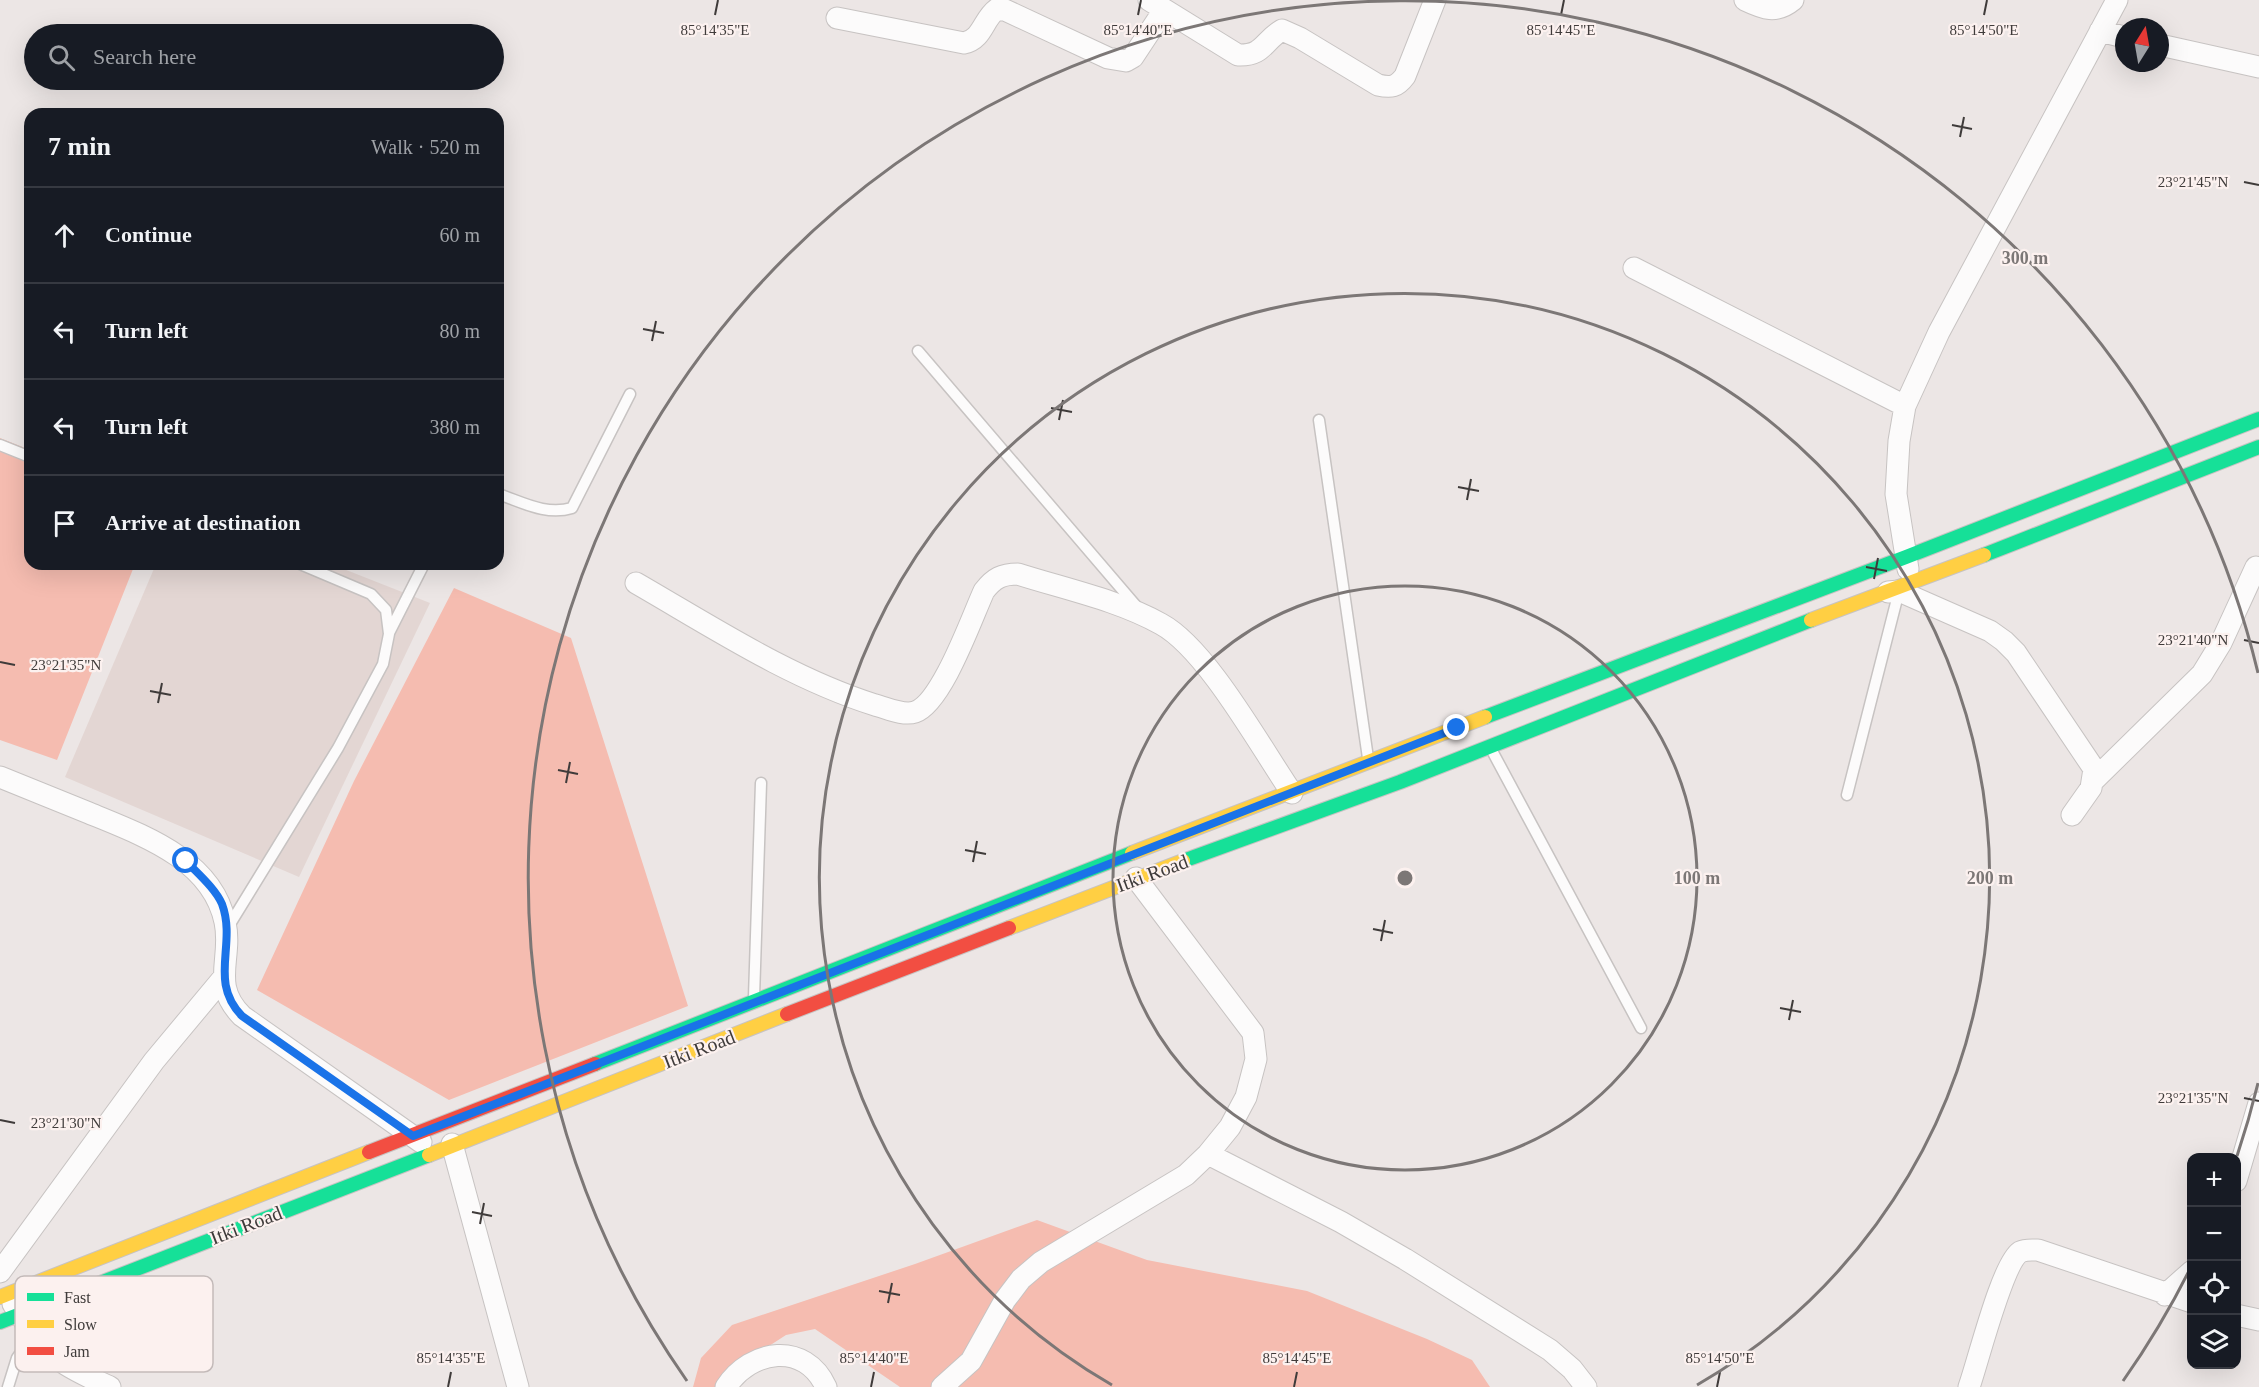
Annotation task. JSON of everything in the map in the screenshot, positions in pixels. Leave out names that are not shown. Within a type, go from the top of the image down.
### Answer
[{"type":"main road","points":[[44,1276],[413,1136],[754,1000],[1292,793],[1368,761],[1395,753],[1906,557],[2259,419]]},
{"type":"main road","name":"Itki Road","points":[[115,1276],[1136,878],[1400,782],[2259,447]]},
{"type":"main road","name":"Itki Road","points":[[0,1322],[15,1316]]},
{"type":"street","points":[[837,18],[964,43],[973,41],[979,35],[989,15],[997,9],[1005,10],[1108,58],[1126,61],[1133,57],[1156,5],[1238,55],[1259,52],[1275,34],[1282,30],[1292,33],[1378,86],[1389,88],[1398,84],[1405,76],[1436,0]]},
{"type":"street","points":[[1745,0],[1772,10],[1784,7],[1793,0]]},
{"type":"street","points":[[2094,780],[2094,769],[2016,653],[2004,641],[1990,631],[1897,589],[1906,557],[1896,494],[1899,441],[1905,406],[1939,332],[2117,0]]},
{"type":"street","points":[[2100,31],[2115,35]]},
{"type":"street","points":[[2169,47],[2259,67]]},
{"type":"street","points":[[1634,268],[1905,406]]},
{"type":"street","points":[[2072,815],[2094,780],[2202,674],[2222,643],[2256,567]]},
{"type":"street","points":[[636,583],[837,693],[899,712],[915,712],[943,683],[984,591],[993,580],[1005,574],[1018,574],[1145,616],[1162,624],[1194,651],[1292,793]]},
{"type":"street","points":[[0,777],[130,830],[160,844],[186,861],[221,903],[227,929],[225,991],[242,1016],[413,1136],[443,1147],[518,1387]]},
{"type":"street","points":[[942,1387],[971,1361],[1005,1300],[1020,1279],[1041,1262],[1186,1175],[1208,1154],[1230,1127],[1246,1097],[1256,1059],[1253,1033],[1136,878]]},
{"type":"street","points":[[0,1272],[153,1061],[224,977]]},
{"type":"street","points":[[2241,1164],[2259,1103]]},
{"type":"street","points":[[1208,1154],[1341,1222],[1405,1259],[1550,1350],[1572,1369],[1586,1387]]},
{"type":"street","points":[[1969,1387],[1998,1294],[2012,1262],[2019,1253],[2038,1250],[2187,1301]]},
{"type":"street","points":[[2165,1295],[2187,1275]]},
{"type":"street","points":[[2,1292],[15,1306]]},
{"type":"street","points":[[2241,1316],[2259,1320]]},
{"type":"street","points":[[726,1387],[753,1362],[779,1354],[805,1360],[822,1378],[826,1387]]},
{"type":"street","points":[[77,1372],[110,1387]]},
{"type":"lane","points":[[918,351],[1145,616]]},
{"type":"lane","points":[[504,496],[544,510],[560,512],[572,508],[630,394]]},
{"type":"lane","points":[[1319,420],[1368,761]]},
{"type":"lane","points":[[0,445],[24,455]]},
{"type":"lane","points":[[314,570],[372,594],[386,610],[389,634]]},
{"type":"lane","points":[[227,929],[367,696],[383,664],[389,634],[420,570]]},
{"type":"lane","points":[[1847,795],[1897,589]]},
{"type":"lane","points":[[1490,747],[1641,1028]]},
{"type":"lane","points":[[754,1000],[761,783]]},
{"type":"lane","points":[[8,1387],[15,1364]]},
{"type":"shaded area","points":[[0,438],[24,448],[24,570],[133,570],[57,760],[0,740]]},
{"type":"shaded area","points":[[153,570],[346,570],[430,603],[299,877],[65,777]]},
{"type":"shaded area","points":[[454,588],[571,638],[688,1006],[449,1100],[257,990],[354,781]]},
{"type":"shaded area","points":[[1037,1220],[1147,1260],[1307,1291],[1427,1339],[1472,1360],[1490,1387],[900,1387],[815,1329],[786,1335],[733,1369],[726,1387],[693,1387],[701,1358],[732,1325],[915,1264]]},
{"type":"traffic: fast","points":[[1485,717],[1906,557],[2259,419]]},
{"type":"traffic: fast","points":[[1984,555],[2259,447]]},
{"type":"traffic: fast","points":[[1183,861],[1400,782],[1811,620]]},
{"type":"traffic: fast","points":[[595,1064],[1132,853]]},
{"type":"traffic: fast","points":[[118,1276],[429,1155]]},
{"type":"traffic: fast","points":[[0,1322],[15,1316]]},
{"type":"traffic: slow","points":[[1811,620],[1984,555]]},
{"type":"traffic: slow","points":[[1132,853],[1485,717]]},
{"type":"traffic: slow","points":[[1009,928],[1183,861]]},
{"type":"traffic: slow","points":[[429,1155],[787,1014]]},
{"type":"traffic: slow","points":[[53,1276],[369,1152]]},
{"type":"traffic: slow","points":[[0,1297],[15,1291]]},
{"type":"traffic: jam","points":[[787,1014],[1009,928]]},
{"type":"traffic: jam","points":[[369,1152],[595,1064]]},
{"type":"route","points":[[186,861],[221,903],[227,929],[225,991],[233,1007],[242,1016],[413,1136],[754,1000],[1457,728]]}]
